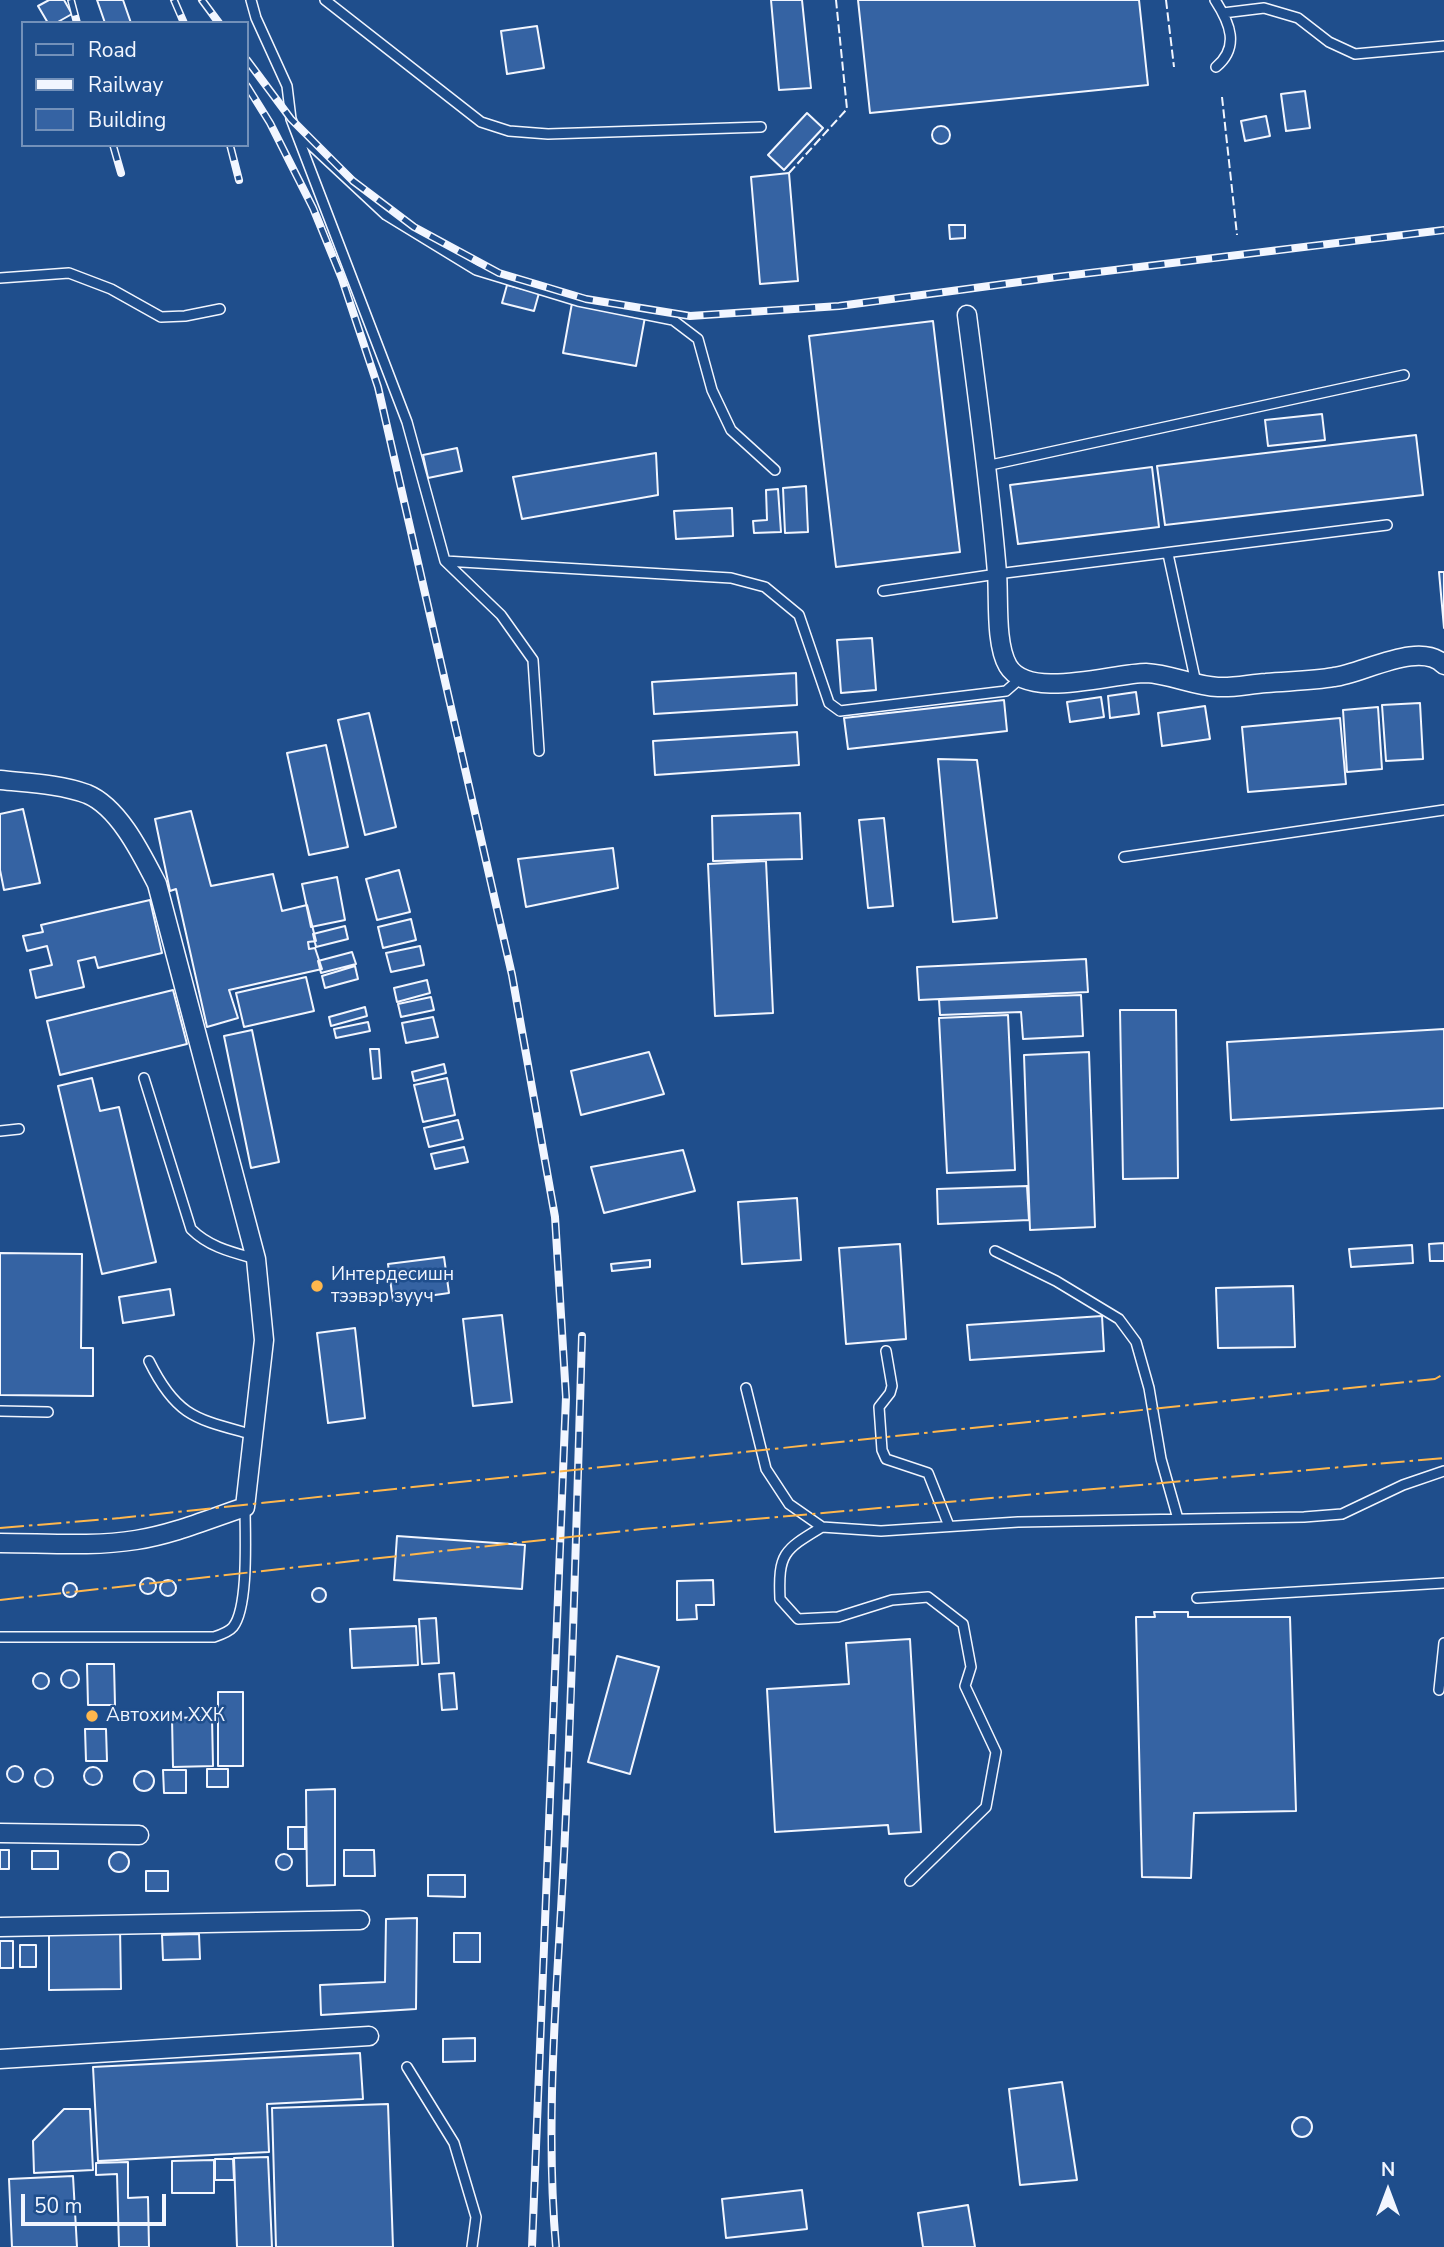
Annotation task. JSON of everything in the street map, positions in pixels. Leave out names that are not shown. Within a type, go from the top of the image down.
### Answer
[{"type":"street","points":[[967,315],[986,466],[997,574],[999,625],[1008,666],[1022,677],[1034,682],[1066,683],[1146,673],[1218,687],[1335,677],[1367,670],[1391,660],[1429,654],[1444,665]]},
{"type":"street","points":[[0,780],[59,787],[89,795],[112,814],[142,854],[157,884],[256,1259],[264,1340],[245,1507],[169,1533],[135,1540],[106,1543],[0,1543]]},
{"type":"street","points":[[0,1833],[139,1835]]},
{"type":"street","points":[[0,1927],[360,1920]]},
{"type":"street","points":[[0,2059],[369,2036]]},
{"type":"lane","points":[[251,0],[256,19],[287,86],[291,119],[407,422],[445,561],[501,615],[533,660],[539,751]]},
{"type":"lane","points":[[325,0],[481,122],[509,131],[548,134],[761,127]]},
{"type":"lane","points":[[1215,0],[1230,29],[1231,44],[1224,59],[1216,67]]},
{"type":"lane","points":[[1223,13],[1264,8],[1298,19],[1329,42],[1355,54],[1444,46]]},
{"type":"lane","points":[[295,130],[386,215],[476,270],[578,301],[673,320],[698,339],[712,390],[731,430],[775,470]]},
{"type":"lane","points":[[0,278],[69,273],[111,289],[161,317],[185,316],[220,309]]},
{"type":"lane","points":[[986,466],[1404,375]]},
{"type":"lane","points":[[883,591],[1387,525]]},
{"type":"lane","points":[[1168,554],[1196,683]]},
{"type":"lane","points":[[445,561],[732,578],[765,587],[799,615],[829,703],[840,711],[1006,691],[1022,677]]},
{"type":"lane","points":[[1124,857],[1444,810]]},
{"type":"lane","points":[[144,1078],[191,1229],[202,1240],[220,1249],[256,1259]]},
{"type":"lane","points":[[0,1131],[19,1129]]},
{"type":"lane","points":[[995,1251],[1056,1281],[1119,1320],[1136,1342],[1149,1388],[1161,1460],[1178,1519]]},
{"type":"lane","points":[[886,1351],[892,1386],[879,1407],[882,1450],[886,1459],[928,1473],[948,1527]]},
{"type":"lane","points":[[149,1361],[161,1385],[181,1409],[209,1422],[254,1435]]},
{"type":"lane","points":[[746,1388],[766,1469],[789,1504],[822,1527],[881,1531],[1018,1522],[1342,1514],[1403,1485],[1444,1471]]},
{"type":"lane","points":[[0,1411],[48,1412]]},
{"type":"lane","points":[[0,1637],[214,1637],[232,1629],[240,1615],[243,1590],[245,1507]]},
{"type":"lane","points":[[822,1527],[789,1547],[779,1574],[779,1599],[798,1619],[838,1617],[892,1600],[928,1597],[963,1624],[971,1667],[965,1686],[996,1752],[986,1807],[910,1881]]},
{"type":"lane","points":[[1197,1598],[1444,1583]]},
{"type":"lane","points":[[1439,1690],[1444,1643]]},
{"type":"lane","points":[[407,2067],[454,2143],[476,2217],[472,2247]]},
{"type":"building","points":[[49,0],[64,0],[72,14],[60,21],[47,21],[38,6]]},
{"type":"building","points":[[97,0],[123,0],[130,21],[104,21]]},
{"type":"building","points":[[771,0],[802,0],[811,88],[779,90]]},
{"type":"building","points":[[858,0],[1139,0],[1148,85],[870,113]]},
{"type":"building","points":[[537,26],[544,68],[507,74],[501,31]]},
{"type":"building","points":[[1305,91],[1310,128],[1286,131],[1281,94]]},
{"type":"building","points":[[807,113],[823,128],[784,170],[768,155]]},
{"type":"building","points":[[1266,116],[1270,136],[1245,141],[1241,121]]},
{"type":"building","points":[[941,126],[947,129],[950,135],[947,141],[941,144],[935,141],[932,135],[935,129]]},
{"type":"building","points":[[789,173],[798,281],[760,284],[751,177]]},
{"type":"building","points":[[949,225],[965,225],[965,238],[950,239]]},
{"type":"building","points":[[507,285],[539,293],[534,311],[502,303]]},
{"type":"building","points":[[572,303],[645,317],[636,366],[563,353]]},
{"type":"building","points":[[933,321],[960,552],[836,567],[809,336]]},
{"type":"building","points":[[1322,414],[1325,440],[1268,446],[1265,420]]},
{"type":"building","points":[[1416,435],[1423,495],[1165,525],[1157,466]]},
{"type":"building","points":[[457,448],[462,471],[428,478],[423,455]]},
{"type":"building","points":[[656,453],[658,495],[522,519],[513,477]]},
{"type":"building","points":[[1152,467],[1159,527],[1018,544],[1010,485]]},
{"type":"building","points":[[806,486],[808,532],[785,533],[783,488]]},
{"type":"building","points":[[778,489],[781,532],[754,533],[753,521],[767,520],[766,490]]},
{"type":"building","points":[[732,508],[733,536],[676,539],[674,511]]},
{"type":"building","points":[[1439,572],[1444,572],[1444,628]]},
{"type":"building","points":[[872,638],[876,690],[841,693],[837,640]]},
{"type":"building","points":[[796,673],[797,705],[654,714],[652,682]]},
{"type":"building","points":[[1136,692],[1139,714],[1110,718],[1108,696]]},
{"type":"building","points":[[1101,697],[1104,717],[1070,722],[1067,702]]},
{"type":"building","points":[[1004,700],[1007,731],[848,749],[844,718]]},
{"type":"building","points":[[1420,703],[1423,759],[1386,761],[1382,705]]},
{"type":"building","points":[[1205,706],[1210,739],[1162,746],[1158,713]]},
{"type":"building","points":[[1378,707],[1382,769],[1347,772],[1343,710]]},
{"type":"building","points":[[369,713],[396,827],[365,835],[338,720]]},
{"type":"building","points":[[1340,718],[1346,784],[1248,792],[1242,727]]},
{"type":"building","points":[[797,732],[799,765],[655,775],[653,741]]},
{"type":"building","points":[[326,745],[348,847],[309,855],[287,753]]},
{"type":"building","points":[[938,759],[977,760],[997,918],[953,922]]},
{"type":"building","points":[[23,809],[40,883],[4,890],[0,870],[0,814]]},
{"type":"building","points":[[191,811],[211,886],[273,874],[282,911],[307,905],[316,941],[308,942],[309,949],[315,948],[322,969],[229,990],[238,1018],[207,1027],[176,889],[170,891],[155,819]]},
{"type":"building","points":[[800,813],[802,859],[713,861],[712,816]]},
{"type":"building","points":[[884,818],[893,906],[868,908],[859,820]]},
{"type":"building","points":[[613,848],[618,888],[526,907],[518,859]]},
{"type":"building","points":[[766,861],[773,1013],[715,1016],[708,864]]},
{"type":"building","points":[[399,870],[410,912],[377,920],[366,879]]},
{"type":"building","points":[[337,877],[345,920],[311,927],[302,884]]},
{"type":"building","points":[[150,900],[162,953],[98,968],[95,957],[78,961],[84,987],[36,998],[30,970],[52,965],[47,946],[27,951],[23,936],[43,932],[41,925]]},
{"type":"building","points":[[411,919],[416,940],[383,948],[378,927]]},
{"type":"building","points":[[345,926],[348,939],[316,947],[313,934]]},
{"type":"building","points":[[420,946],[424,965],[391,972],[386,953]]},
{"type":"building","points":[[352,952],[356,964],[321,973],[318,961]]},
{"type":"building","points":[[1086,959],[1088,992],[919,1000],[917,967]]},
{"type":"building","points":[[355,966],[358,979],[325,988],[322,976]]},
{"type":"building","points":[[306,977],[314,1011],[244,1027],[236,993]]},
{"type":"building","points":[[427,980],[430,993],[397,1002],[394,988]]},
{"type":"building","points":[[173,990],[187,1044],[60,1075],[47,1021]]},
{"type":"building","points":[[1081,995],[1083,1036],[1023,1039],[1021,1012],[940,1015],[939,1000]]},
{"type":"building","points":[[431,997],[434,1010],[401,1017],[398,1004]]},
{"type":"building","points":[[365,1007],[367,1016],[331,1026],[329,1017]]},
{"type":"building","points":[[1120,1010],[1176,1010],[1178,1178],[1123,1179]]},
{"type":"building","points":[[1008,1015],[1015,1170],[947,1173],[939,1018]]},
{"type":"building","points":[[433,1017],[438,1037],[406,1043],[402,1023]]},
{"type":"building","points":[[368,1022],[370,1031],[336,1038],[334,1029]]},
{"type":"building","points":[[1444,1029],[1444,1108],[1231,1120],[1227,1042]]},
{"type":"building","points":[[252,1030],[279,1162],[251,1168],[224,1036]]},
{"type":"building","points":[[370,1049],[379,1049],[381,1078],[373,1079]]},
{"type":"building","points":[[649,1052],[664,1094],[581,1115],[571,1071]]},
{"type":"building","points":[[1089,1052],[1095,1227],[1030,1230],[1024,1055]]},
{"type":"building","points":[[444,1064],[446,1073],[414,1081],[412,1072]]},
{"type":"building","points":[[92,1078],[100,1111],[119,1107],[156,1262],[102,1274],[58,1086]]},
{"type":"building","points":[[447,1078],[455,1115],[423,1122],[414,1085]]},
{"type":"building","points":[[458,1120],[463,1139],[429,1147],[424,1128]]},
{"type":"building","points":[[464,1147],[468,1162],[435,1169],[431,1154]]},
{"type":"building","points":[[683,1150],[695,1191],[604,1213],[591,1167]]},
{"type":"building","points":[[1027,1186],[1029,1220],[938,1224],[937,1189]]},
{"type":"building","points":[[797,1198],[801,1260],[742,1264],[738,1202]]},
{"type":"building","points":[[1444,1243],[1444,1261],[1430,1261],[1429,1244]]},
{"type":"building","points":[[900,1244],[906,1339],[846,1344],[839,1248]]},
{"type":"building","points":[[1412,1245],[1413,1263],[1351,1267],[1349,1249]]},
{"type":"building","points":[[0,1253],[82,1254],[81,1348],[93,1348],[93,1396],[0,1395]]},
{"type":"building","points":[[444,1257],[449,1293],[393,1301],[388,1264]]},
{"type":"building","points":[[650,1260],[650,1267],[612,1271],[611,1264]]},
{"type":"building","points":[[1293,1286],[1295,1347],[1218,1348],[1216,1288]]},
{"type":"building","points":[[170,1289],[174,1315],[123,1323],[119,1297]]},
{"type":"building","points":[[502,1315],[512,1402],[473,1406],[463,1319]]},
{"type":"building","points":[[1102,1316],[1104,1351],[970,1360],[967,1325]]},
{"type":"building","points":[[355,1328],[365,1418],[328,1423],[317,1333]]},
{"type":"building","points":[[397,1536],[525,1545],[522,1589],[394,1580]]},
{"type":"building","points":[[148,1578],[154,1580],[154,1592],[148,1594],[142,1592],[140,1586],[142,1580]]},
{"type":"building","points":[[168,1580],[176,1588],[168,1596],[160,1588]]},
{"type":"building","points":[[713,1580],[714,1605],[696,1605],[697,1619],[677,1620],[677,1581]]},
{"type":"building","points":[[67,1583],[73,1583],[77,1590],[73,1597],[67,1597],[63,1593],[63,1587]]},
{"type":"building","points":[[316,1588],[322,1588],[326,1595],[322,1602],[316,1602],[312,1598],[312,1592]]},
{"type":"building","points":[[1154,1612],[1188,1612],[1188,1617],[1290,1617],[1296,1811],[1194,1813],[1191,1878],[1142,1877],[1136,1617],[1155,1617]]},
{"type":"building","points":[[436,1618],[439,1663],[422,1664],[419,1619]]},
{"type":"building","points":[[416,1626],[418,1665],[352,1668],[350,1629]]},
{"type":"building","points":[[910,1639],[921,1832],[889,1834],[888,1825],[775,1832],[767,1689],[849,1684],[846,1643]]},
{"type":"building","points":[[617,1656],[659,1667],[630,1774],[588,1762]]},
{"type":"building","points":[[87,1664],[114,1664],[115,1705],[88,1705]]},
{"type":"building","points":[[70,1670],[76,1673],[79,1679],[76,1685],[70,1688],[64,1685],[61,1679],[64,1673]]},
{"type":"building","points":[[38,1673],[44,1673],[49,1681],[47,1687],[38,1689],[33,1684],[33,1678]]},
{"type":"building","points":[[454,1673],[457,1709],[442,1710],[439,1674]]},
{"type":"building","points":[[218,1692],[243,1692],[243,1766],[218,1766]]},
{"type":"building","points":[[212,1717],[213,1766],[173,1767],[172,1718]]},
{"type":"building","points":[[85,1729],[106,1729],[107,1761],[86,1761]]},
{"type":"building","points":[[15,1766],[21,1768],[21,1780],[15,1782],[9,1780],[7,1774],[9,1768]]},
{"type":"building","points":[[93,1767],[99,1770],[102,1776],[99,1782],[93,1785],[87,1782],[84,1776],[87,1770]]},
{"type":"building","points":[[44,1769],[50,1772],[53,1778],[50,1784],[44,1787],[38,1784],[35,1778],[38,1772]]},
{"type":"building","points":[[207,1769],[228,1769],[228,1787],[207,1787]]},
{"type":"building","points":[[163,1770],[186,1770],[186,1793],[164,1793]]},
{"type":"building","points":[[144,1771],[151,1774],[154,1781],[151,1788],[144,1791],[137,1788],[134,1781],[137,1774]]},
{"type":"building","points":[[335,1789],[335,1885],[307,1886],[306,1790]]},
{"type":"building","points":[[288,1827],[305,1827],[305,1849],[288,1849]]},
{"type":"building","points":[[0,1850],[9,1850],[9,1869],[0,1869]]},
{"type":"building","points":[[344,1850],[374,1850],[375,1876],[344,1876]]},
{"type":"building","points":[[32,1851],[58,1851],[58,1869],[32,1869]]},
{"type":"building","points":[[119,1852],[126,1855],[129,1862],[126,1869],[119,1872],[112,1869],[109,1862],[112,1855]]},
{"type":"building","points":[[281,1854],[287,1854],[292,1862],[290,1868],[281,1870],[276,1865],[276,1859]]},
{"type":"building","points":[[146,1871],[168,1871],[168,1891],[146,1891]]},
{"type":"building","points":[[428,1875],[465,1875],[465,1897],[428,1896]]},
{"type":"building","points":[[417,1918],[416,2009],[321,2015],[320,1985],[385,1982],[386,1919]]},
{"type":"building","points":[[49,1927],[120,1927],[121,1989],[49,1990]]},
{"type":"building","points":[[454,1933],[480,1933],[480,1962],[454,1962]]},
{"type":"building","points":[[199,1934],[200,1959],[163,1960],[162,1935]]},
{"type":"building","points":[[0,1941],[13,1941],[13,1968],[0,1968]]},
{"type":"building","points":[[20,1945],[36,1945],[36,1967],[20,1967]]},
{"type":"building","points":[[475,2038],[475,2061],[443,2062],[443,2039]]},
{"type":"building","points":[[360,2053],[363,2099],[267,2104],[269,2152],[98,2161],[93,2067]]},
{"type":"building","points":[[1062,2082],[1077,2180],[1020,2185],[1009,2089]]},
{"type":"building","points":[[388,2104],[393,2247],[276,2247],[272,2108]]},
{"type":"building","points":[[64,2109],[90,2109],[93,2170],[34,2173],[33,2141]]},
{"type":"building","points":[[1298,2117],[1306,2117],[1312,2127],[1306,2137],[1298,2137],[1292,2131],[1292,2123]]},
{"type":"building","points":[[268,2157],[272,2247],[237,2247],[234,2158]]},
{"type":"building","points":[[215,2159],[233,2159],[234,2180],[215,2180]]},
{"type":"building","points":[[214,2160],[214,2193],[172,2193],[172,2161]]},
{"type":"building","points":[[128,2162],[128,2198],[148,2197],[149,2247],[119,2247],[117,2174],[96,2175],[96,2163]]},
{"type":"building","points":[[73,2176],[77,2247],[12,2247],[9,2179]]},
{"type":"building","points":[[802,2190],[807,2229],[726,2238],[722,2199]]},
{"type":"building","points":[[968,2205],[975,2247],[923,2247],[918,2213]]},
{"type":"railway","points":[[71,0],[76,21]]},
{"type":"railway","points":[[174,0],[183,21]]},
{"type":"railway","points":[[202,0],[218,21]]},
{"type":"railway","points":[[248,61],[291,119],[353,181],[414,227],[499,273],[586,299],[690,316],[839,306],[1444,230]]},
{"type":"railway","points":[[248,88],[270,123],[313,208],[342,279],[378,387],[512,975],[555,1217],[566,1397],[532,2247]]},
{"type":"railway","points":[[114,147],[121,173]]},
{"type":"railway","points":[[231,147],[239,180]]},
{"type":"railway","points":[[556,2247],[552,2092],[570,1710],[582,1336]]},
{"type":"fence","points":[[789,173],[847,109],[836,0]]},
{"type":"fence","points":[[1166,0],[1174,67]]},
{"type":"fence","points":[[1222,97],[1237,235]]},
{"type":"power","points":[[0,1528],[120,1518],[1435,1379],[1444,1374]]},
{"type":"power","points":[[0,1600],[642,1529],[1444,1458]]},
{"type":"place","name":"Интердесишн тээвэр зууч","points":[[317,1286]]},
{"type":"place","name":"Автохим ХХК","points":[[92,1716]]}]
